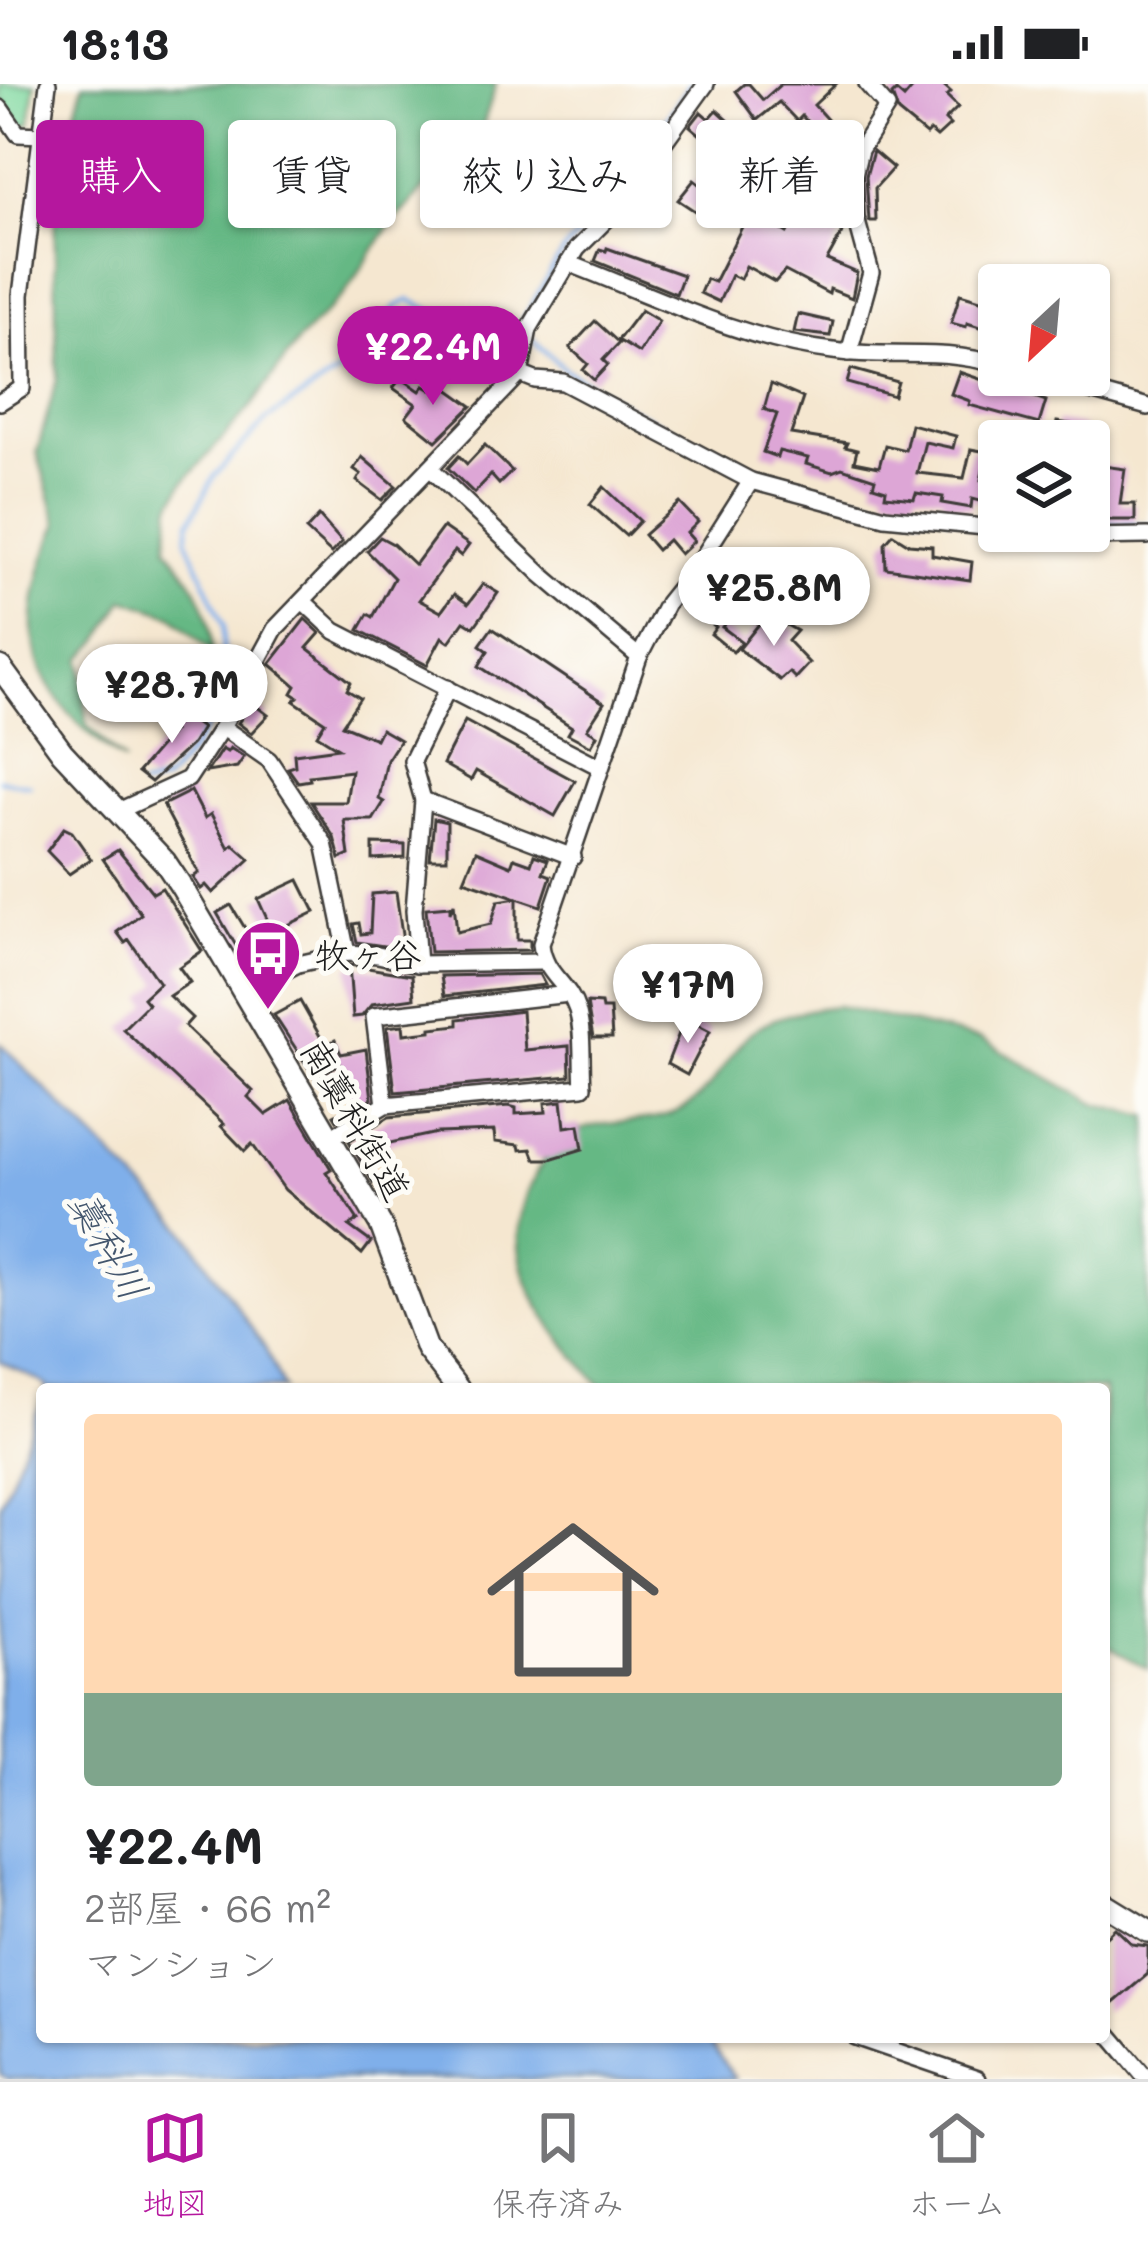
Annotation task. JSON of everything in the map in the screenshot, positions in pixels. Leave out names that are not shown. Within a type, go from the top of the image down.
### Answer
[{"type":"main road","name":"南藁科街道","points":[[1,672],[34,719],[165,862],[381,1225],[427,1349],[453,1383]]},
{"type":"main road","points":[[1110,1908],[1148,1931]]},
{"type":"street","points":[[44,120],[48,84]]},
{"type":"street","points":[[116,812],[188,778],[222,727],[275,629],[520,374],[529,329],[568,263],[613,213],[706,84]]},
{"type":"street","points":[[848,353],[871,273],[856,218],[854,175],[860,150],[886,107],[867,84]]},
{"type":"street","points":[[0,108],[18,134]]},
{"type":"street","points":[[0,147],[18,134],[36,135]]},
{"type":"street","points":[[0,402],[22,388],[20,295],[36,179]]},
{"type":"street","points":[[568,263],[761,337],[848,353],[959,353],[978,359]]},
{"type":"street","points":[[520,374],[563,382],[751,482],[885,517],[1083,538],[1148,536]]},
{"type":"street","points":[[1109,396],[1148,407]]},
{"type":"street","points":[[430,468],[541,574],[639,658]]},
{"type":"street","points":[[330,1138],[386,1105],[583,1088],[578,1013],[543,962],[541,944],[639,658],[667,604],[751,482]]},
{"type":"street","points":[[304,602],[335,632],[600,767]]},
{"type":"street","points":[[418,964],[414,910],[423,800],[412,761],[448,688]]},
{"type":"street","points":[[222,727],[269,760],[324,843],[347,953]]},
{"type":"street","points":[[423,800],[572,857]]},
{"type":"street","points":[[244,991],[298,964],[347,953],[418,964],[543,962]]},
{"type":"street","points":[[386,1105],[374,1016],[569,994]]},
{"type":"street","points":[[1110,2034],[1145,2078]]},
{"type":"street","points":[[872,2043],[977,2079]]},
{"type":"green space","points":[[0,84],[35,84],[30,123],[20,126],[0,97]]},
{"type":"green space","points":[[83,84],[496,84],[485,120],[420,120],[420,193],[396,219],[396,120],[228,120],[228,228],[388,228],[345,293],[299,340],[253,404],[183,483],[171,505],[167,547],[200,595],[212,652],[172,615],[124,599],[100,640],[82,659],[87,725],[125,762],[67,711],[49,685],[37,658],[33,629],[43,562],[58,524],[37,452],[57,379],[55,228],[204,228],[204,120],[74,120]]},
{"type":"green space","points":[[837,1006],[982,1040],[1094,1103],[1148,1116],[1148,1669],[1110,1647],[1110,1383],[599,1383],[564,1343],[532,1293],[518,1239],[521,1210],[533,1179],[556,1146],[588,1127],[657,1118],[683,1109],[709,1086],[751,1032],[786,1015]]},
{"type":"water","name":"藁科川","points":[[0,1043],[184,1229],[265,1348],[281,1383],[42,1383],[0,1361]]},
{"type":"water","points":[[36,1414],[36,2043],[710,2043],[735,2079],[6,2079],[0,2074],[0,1506]]},
{"type":"building","points":[[749,84],[763,100],[781,84],[836,84],[814,105],[828,120],[802,116],[796,120],[779,102],[757,120],[736,91]]},
{"type":"building","points":[[916,84],[942,84],[958,107],[945,120],[950,125],[937,137],[930,131],[926,135],[898,112],[892,95],[896,91],[904,98]]},
{"type":"building","points":[[717,110],[728,120],[696,120],[696,131],[690,126],[701,112],[709,119]]},
{"type":"building","points":[[873,151],[893,168],[875,188],[876,221],[869,221],[866,176]]},
{"type":"building","points":[[694,180],[696,182],[696,212],[678,200]]},
{"type":"building","points":[[741,228],[779,228],[787,233],[790,228],[845,228],[827,260],[857,273],[852,298],[830,289],[829,294],[785,271],[775,282],[746,266],[740,279],[731,275],[719,302],[700,293],[706,279],[714,282]]},
{"type":"building","points":[[600,249],[683,275],[676,294],[595,261]]},
{"type":"building","points":[[960,294],[978,299],[978,326],[951,323]]},
{"type":"building","points":[[641,310],[659,321],[639,353],[618,340]]},
{"type":"building","points":[[798,314],[833,322],[830,336],[794,332]]},
{"type":"building","points":[[595,321],[619,343],[603,360],[608,365],[594,380],[583,370],[588,364],[570,348]]},
{"type":"building","points":[[454,335],[498,356],[484,375],[445,348]]},
{"type":"building","points":[[851,369],[898,382],[894,396],[847,383]]},
{"type":"building","points":[[959,372],[978,379],[978,396],[1032,396],[1046,401],[1040,420],[1024,420],[969,405],[970,401],[951,394]]},
{"type":"building","points":[[401,378],[420,391],[424,386],[431,390],[437,381],[472,406],[436,441],[406,417],[416,404],[393,388]]},
{"type":"building","points":[[771,384],[803,398],[791,434],[847,443],[845,447],[857,450],[854,462],[879,467],[885,445],[905,450],[911,424],[956,436],[953,448],[925,442],[917,473],[964,478],[971,449],[978,450],[978,501],[972,499],[971,508],[916,493],[914,499],[885,496],[886,490],[873,486],[875,479],[842,468],[832,472],[806,464],[808,458],[779,451],[777,457],[763,452],[777,414],[764,409]]},
{"type":"building","points":[[485,445],[512,471],[499,484],[491,475],[474,493],[448,468],[459,456],[467,464]]},
{"type":"building","points":[[362,457],[396,486],[382,500],[357,481],[361,474],[354,469]]},
{"type":"building","points":[[1110,467],[1125,469],[1120,504],[1135,504],[1135,520],[1110,520]]},
{"type":"building","points":[[604,487],[640,521],[626,536],[590,504]]},
{"type":"building","points":[[680,503],[698,522],[687,533],[694,541],[680,554],[668,540],[657,550],[644,535]]},
{"type":"building","points":[[319,516],[342,542],[331,553],[306,530]]},
{"type":"building","points":[[443,527],[469,545],[461,556],[455,551],[419,600],[441,612],[454,594],[468,604],[483,584],[498,593],[474,627],[464,621],[449,642],[442,637],[427,665],[359,630],[368,614],[373,617],[394,578],[367,551],[380,537],[415,565]]},
{"type":"building","points":[[893,534],[909,544],[932,546],[932,555],[972,562],[970,580],[886,568],[885,543]]},
{"type":"building","points":[[742,578],[755,589],[722,627],[742,642],[733,652],[711,634],[716,627],[706,619]]},
{"type":"building","points":[[767,614],[797,631],[788,641],[809,663],[795,678],[789,672],[780,680],[739,649]]},
{"type":"building","points":[[305,619],[320,633],[307,648],[351,682],[347,690],[360,698],[342,725],[376,739],[381,729],[400,740],[387,760],[379,799],[384,802],[373,820],[344,820],[349,855],[340,859],[334,837],[311,802],[346,802],[351,771],[309,776],[310,780],[298,782],[288,768],[295,766],[294,754],[338,748],[317,735],[325,722],[294,701],[296,686],[270,664]]},
{"type":"building","points":[[492,628],[604,703],[587,729],[597,735],[591,746],[568,734],[572,727],[479,666],[488,651],[480,645]]},
{"type":"building","points":[[252,703],[268,715],[251,733],[238,723]]},
{"type":"building","points":[[178,711],[202,728],[192,744],[151,782],[138,772],[173,731],[167,728]]},
{"type":"building","points":[[465,721],[575,781],[555,816],[476,771],[471,780],[443,764]]},
{"type":"building","points":[[230,748],[244,757],[237,767],[207,772],[222,749]]},
{"type":"building","points":[[191,791],[205,818],[211,814],[229,848],[233,844],[250,859],[213,893],[206,885],[201,889],[193,877],[199,873],[163,805]]},
{"type":"building","points":[[434,819],[447,822],[447,859],[430,859]]},
{"type":"building","points":[[64,828],[91,859],[69,874],[47,851]]},
{"type":"building","points":[[373,844],[405,845],[405,858],[373,860]]},
{"type":"building","points":[[118,850],[153,893],[162,888],[202,951],[179,967],[190,982],[169,996],[192,1018],[185,1026],[253,1091],[248,1097],[266,1115],[290,1100],[331,1169],[326,1172],[358,1220],[349,1226],[371,1242],[362,1254],[285,1190],[252,1144],[245,1151],[221,1126],[224,1124],[123,1029],[148,1004],[143,998],[159,983],[129,940],[125,943],[117,932],[141,914],[103,859]]},
{"type":"building","points":[[476,851],[511,866],[514,858],[531,864],[534,855],[548,860],[543,873],[551,876],[541,906],[464,880]]},
{"type":"building","points":[[299,880],[315,912],[273,932],[258,899]]},
{"type":"building","points":[[396,892],[404,949],[357,942],[353,924],[359,923],[361,934],[370,933],[372,894]]},
{"type":"building","points":[[517,898],[517,940],[530,940],[530,950],[430,952],[426,908],[450,906],[450,913],[454,903],[457,932],[491,924],[498,901]]},
{"type":"building","points":[[231,905],[254,943],[239,951],[217,913]]},
{"type":"building","points":[[349,965],[412,975],[414,998],[372,1004],[362,1016],[353,1017]]},
{"type":"building","points":[[539,974],[545,985],[444,996],[441,976]]},
{"type":"building","points":[[300,1001],[325,1045],[335,1040],[341,1054],[366,1049],[372,1099],[337,1120],[334,1115],[352,1105],[340,1064],[315,1078],[274,1015]]},
{"type":"building","points":[[587,1003],[610,1009],[612,1038],[593,1038]]},
{"type":"building","points":[[522,1011],[525,1050],[569,1046],[570,1076],[395,1092],[387,1027],[403,1025],[404,1034],[431,1031],[458,1025],[458,1019]]},
{"type":"building","points":[[685,1018],[710,1031],[687,1075],[667,1064]]},
{"type":"building","points":[[562,1101],[565,1127],[579,1125],[583,1149],[550,1159],[535,1159],[531,1149],[495,1142],[494,1131],[437,1133],[385,1144],[388,1152],[370,1160],[374,1184],[349,1141],[389,1117],[509,1106],[516,1108],[516,1114],[546,1112],[545,1103]]},
{"type":"building","points":[[1115,1928],[1132,1944],[1148,1946],[1148,1974],[1110,2006],[1110,1933]]},
{"type":"waterway","points":[[518,328],[563,251],[607,205],[690,84]]},
{"type":"waterway","points":[[142,787],[164,782],[192,750],[219,707],[224,626],[187,540],[190,521],[215,475],[266,420],[372,351],[395,307],[410,300],[474,331],[518,328],[523,332]]},
{"type":"waterway","points":[[532,339],[566,370],[629,408],[752,471],[922,514]]},
{"type":"waterway","points":[[945,516],[978,518]]},
{"type":"waterway","points":[[1110,524],[1148,525]]},
{"type":"waterway","points":[[0,780],[30,785]]},
{"type":"place","name":"牧ヶ谷","points":[[268,1012]]}]
